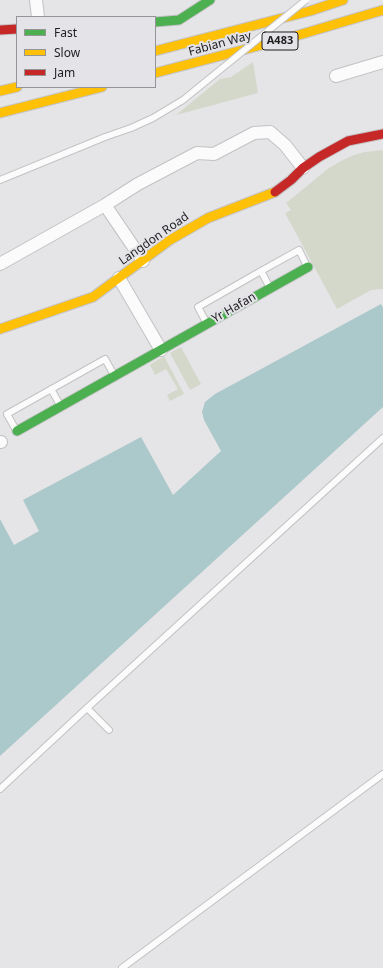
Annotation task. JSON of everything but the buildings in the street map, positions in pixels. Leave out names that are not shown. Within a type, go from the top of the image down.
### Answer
[{"type":"main road","points":[[156,22],[179,20],[210,0]]},
{"type":"main road","name":"Fabian Way","points":[[156,51],[310,11],[344,0]]},
{"type":"main road","name":"Fabian Way","points":[[156,73],[292,37],[383,10]]},
{"type":"main road","points":[[0,30],[16,29]]},
{"type":"main road","points":[[0,91],[16,87]]},
{"type":"main road","points":[[0,113],[98,88]]},
{"type":"main road","name":"Langdon Road","points":[[0,329],[93,297],[170,240],[208,218],[275,192],[291,180],[303,168],[319,157],[348,142],[383,134]]},
{"type":"main road","name":"Yr Hafan","points":[[17,431],[308,266]]},
{"type":"street","points":[[36,0],[38,16]]},
{"type":"street","points":[[336,76],[383,62]]},
{"type":"street","points":[[0,264],[105,205],[138,184],[197,153],[214,154],[254,133],[270,132],[285,145],[303,168]]},
{"type":"street","points":[[105,205],[143,261]]},
{"type":"street","points":[[119,278],[161,350]]},
{"type":"lane","points":[[0,180],[153,118],[183,100],[306,0]]},
{"type":"lane","points":[[207,324],[198,307],[299,250],[308,266]]},
{"type":"lane","points":[[261,271],[270,288]]},
{"type":"lane","points":[[17,431],[7,414],[51,389],[105,359],[114,376]]},
{"type":"lane","points":[[51,389],[60,406]]},
{"type":"lane","points":[[0,789],[383,438]]},
{"type":"lane","points":[[87,708],[109,730]]},
{"type":"lane","points":[[122,968],[383,774]]},
{"type":"shaded area","points":[[253,62],[258,93],[176,115],[220,79],[231,77]]},
{"type":"shaded area","points":[[383,150],[383,289],[371,290],[337,309],[285,213],[291,210],[286,203],[329,168],[341,161],[365,152]]},
{"type":"shaded area","points":[[181,347],[201,384],[190,390],[170,353]]},
{"type":"shaded area","points":[[164,356],[184,394],[170,401],[167,395],[178,389],[166,369],[155,375],[150,365]]},
{"type":"water","points":[[381,304],[383,308],[383,407],[0,756],[0,519],[14,545],[39,531],[23,500],[141,437],[173,495],[221,451],[204,420],[202,412],[205,402],[215,394]]},
{"type":"traffic: fast","points":[[156,22],[179,20],[210,0]]},
{"type":"traffic: fast","points":[[17,431],[308,267]]},
{"type":"traffic: slow","points":[[156,51],[310,11],[343,0]]},
{"type":"traffic: slow","points":[[156,73],[292,37],[383,10]]},
{"type":"traffic: slow","points":[[0,91],[16,87]]},
{"type":"traffic: slow","points":[[0,113],[98,88]]},
{"type":"traffic: slow","points":[[0,329],[93,297],[170,240],[208,218],[275,192]]},
{"type":"traffic: jam","points":[[0,30],[16,29]]},
{"type":"traffic: jam","points":[[275,192],[291,180],[303,168],[319,157],[348,141],[383,134]]}]
